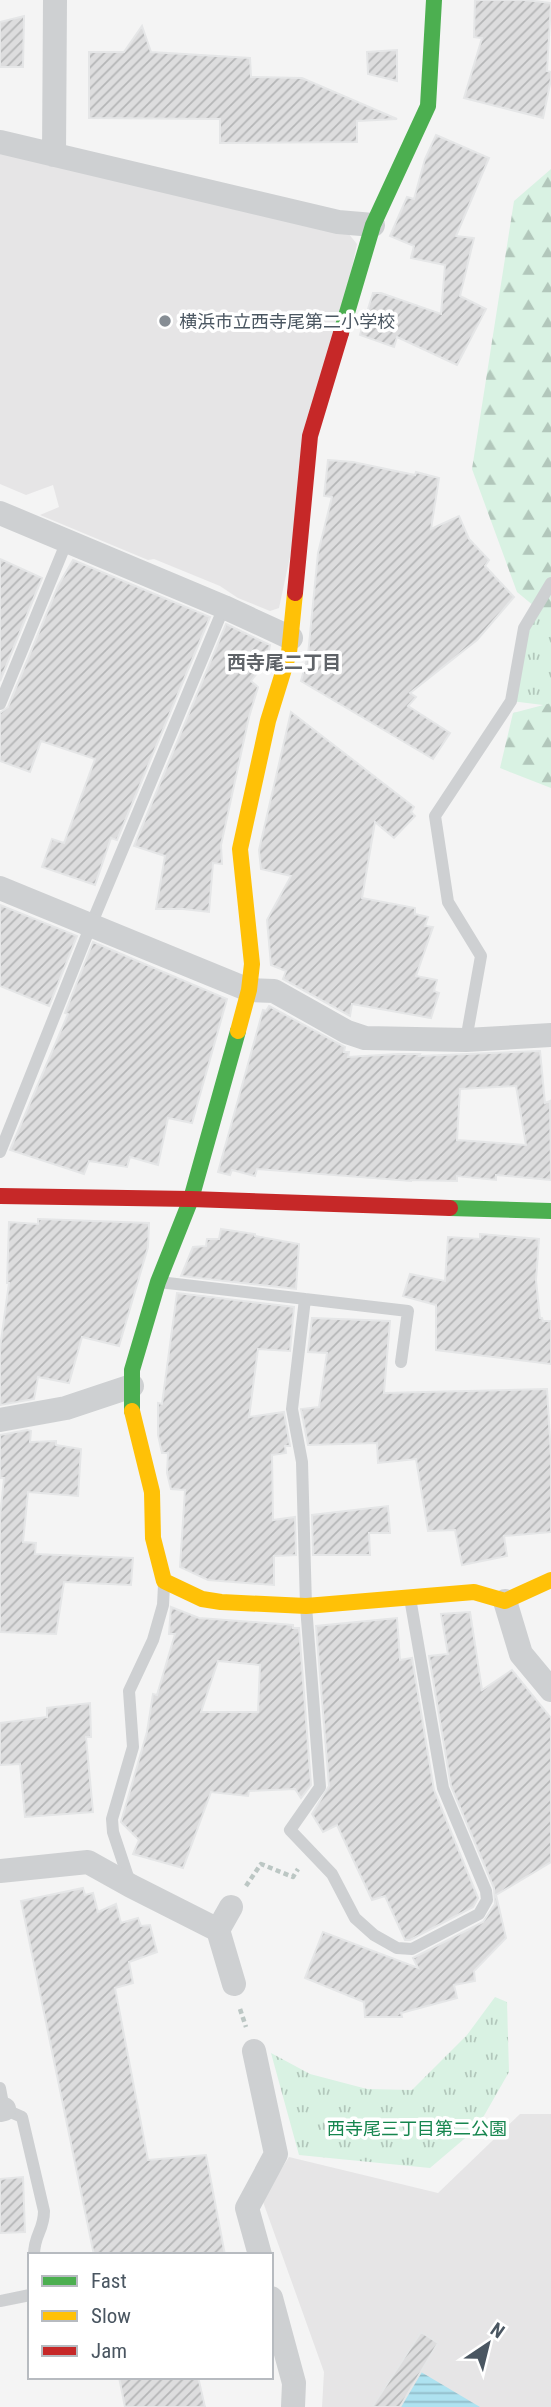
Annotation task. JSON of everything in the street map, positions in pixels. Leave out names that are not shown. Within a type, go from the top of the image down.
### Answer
[{"type":"street","points":[[54,155],[55,0]]},
{"type":"street","points":[[435,0],[428,106],[373,225],[310,436],[289,653],[268,721],[240,849],[252,964],[249,990],[191,1199],[158,1282],[132,1370],[132,1411],[152,1492],[153,1538],[164,1581],[202,1599],[306,1605],[474,1592],[509,1599],[551,1580]]},
{"type":"street","points":[[0,142],[338,222],[373,225]]},
{"type":"street","points":[[0,513],[291,638]]},
{"type":"street","points":[[0,888],[249,990],[274,991],[347,1032],[365,1038],[466,1040],[551,1035]]},
{"type":"street","points":[[0,1196],[191,1199],[551,1211]]},
{"type":"street","points":[[0,1420],[66,1408],[132,1386]]},
{"type":"street","points":[[509,1599],[535,1644],[551,1664]]},
{"type":"street","points":[[509,1599],[521,1654],[551,1690]]},
{"type":"street","points":[[0,1871],[88,1862],[218,1930]]},
{"type":"street","points":[[231,1907],[218,1930],[234,1984]]},
{"type":"street","points":[[254,2051],[276,2154],[247,2208],[259,2253]]},
{"type":"street","points":[[273,2305],[294,2383],[293,2407]]},
{"type":"lane","points":[[0,704],[67,541]]},
{"type":"lane","points":[[466,1040],[481,956],[448,902],[435,816],[510,701],[524,628],[551,583]]},
{"type":"lane","points":[[0,1152],[91,925],[224,607]]},
{"type":"lane","points":[[158,1282],[408,1311],[401,1362]]},
{"type":"lane","points":[[305,1299],[292,1409],[302,1462],[306,1605],[320,1787],[289,1830],[332,1874],[355,1918],[374,1935],[397,1948],[412,1949],[479,1914],[487,1900],[486,1891],[443,1788],[410,1597]]},
{"type":"lane","points":[[131,1886],[113,1832],[112,1819],[133,1747],[129,1691],[153,1640],[163,1605],[164,1581]]},
{"type":"lane","points":[[1,2103],[22,2117],[44,2211],[44,2225],[34,2240],[34,2253]]},
{"type":"lane","points":[[0,2301],[28,2295]]},
{"type":"path","points":[[231,1907],[261,1864],[293,1877],[300,1865]]},
{"type":"path","points":[[234,1984],[254,2051]]},
{"type":"shaded area","name":"横浜市立西寺尾第二小学校","points":[[0,151],[348,233],[357,244],[279,608],[270,611],[238,598],[220,586],[154,559],[148,560],[40,515],[59,507],[53,485],[26,495],[0,484]]},
{"type":"shaded area","points":[[520,2114],[551,2114],[551,2407],[322,2407],[324,2372],[262,2199],[289,2157],[438,2193]]},
{"type":"green space","points":[[551,169],[551,620],[517,592],[472,469],[514,201]]},
{"type":"green space","points":[[551,583],[551,706],[511,701],[524,628]]},
{"type":"green space","points":[[551,703],[551,788],[500,768],[513,713]]},
{"type":"green space","name":"西寺尾三丁目第二公園","points":[[495,1997],[507,2002],[509,2072],[477,2128],[430,2168],[299,2155],[271,2053],[310,2074],[367,2089],[412,2090],[467,2035]]},
{"type":"water","points":[[421,2372],[480,2407],[400,2407]]},
{"type":"building","points":[[475,0],[551,3],[547,71],[551,72],[551,79],[543,118],[464,98],[482,38],[474,37]]},
{"type":"building","points":[[24,16],[23,67],[0,67],[0,22]]},
{"type":"building","points":[[142,26],[151,52],[250,58],[251,77],[302,78],[397,119],[357,121],[357,142],[220,143],[220,119],[89,118],[89,52],[124,52]]},
{"type":"building","points":[[397,50],[397,81],[368,74],[367,52]]},
{"type":"building","points":[[436,135],[489,158],[456,236],[474,238],[460,296],[486,309],[457,365],[397,337],[394,347],[360,335],[373,293],[381,293],[441,314],[445,265],[411,258],[414,246],[390,236],[407,197],[414,199],[425,159]]},
{"type":"building","points":[[328,460],[353,462],[415,475],[416,472],[439,478],[431,529],[459,516],[469,539],[489,560],[485,566],[514,597],[477,640],[410,693],[416,697],[408,706],[450,733],[433,759],[301,681],[308,655],[318,553],[332,497],[324,496]]},
{"type":"building","points":[[0,559],[42,578],[0,681]]},
{"type":"building","points":[[73,560],[210,617],[117,840],[111,838],[95,885],[42,867],[52,839],[64,843],[95,759],[41,741],[30,772],[0,761],[0,713],[8,707],[58,586]]},
{"type":"building","points":[[226,624],[270,645],[267,660],[251,681],[258,687],[221,845],[222,864],[213,863],[209,912],[156,909],[165,856],[134,846]]},
{"type":"building","points":[[291,712],[414,807],[411,812],[415,816],[394,838],[375,822],[362,898],[415,908],[415,914],[428,917],[425,926],[433,927],[416,976],[437,980],[434,991],[439,993],[431,1018],[352,1004],[350,1016],[283,979],[286,971],[271,965],[267,920],[291,876],[261,869],[259,850]]},
{"type":"building","points":[[0,905],[77,936],[49,1006],[0,986]]},
{"type":"building","points":[[93,942],[227,999],[192,1123],[168,1118],[158,1165],[130,1157],[127,1167],[89,1161],[84,1174],[10,1150],[68,1014],[65,1013]]},
{"type":"building","points":[[269,1006],[345,1047],[344,1052],[349,1052],[348,1057],[540,1051],[545,1103],[550,1101],[551,1180],[496,1175],[496,1180],[457,1176],[457,1181],[411,1181],[257,1169],[255,1176],[232,1170],[230,1175],[218,1172],[263,1010],[266,1011]],"holes":[[[516,1086],[526,1145],[457,1140],[460,1089]]]},
{"type":"building","points":[[38,1219],[149,1223],[148,1247],[119,1346],[82,1337],[69,1383],[38,1377],[34,1399],[0,1405],[0,1348],[9,1283],[9,1222],[38,1224]]},
{"type":"building","points":[[221,1229],[299,1244],[296,1289],[181,1276],[193,1247],[206,1246],[207,1239],[219,1239]]},
{"type":"building","points":[[480,1234],[539,1239],[536,1280],[540,1318],[543,1321],[551,1321],[551,1364],[436,1350],[436,1305],[403,1296],[410,1274],[445,1281],[448,1237],[480,1239]]},
{"type":"building","points":[[177,1293],[294,1307],[290,1351],[258,1349],[249,1417],[284,1412],[290,1446],[285,1446],[286,1453],[272,1455],[273,1520],[295,1517],[296,1555],[274,1556],[274,1585],[208,1580],[180,1567],[185,1490],[171,1489],[167,1473],[168,1453],[162,1453],[158,1435],[158,1403],[162,1404]]},
{"type":"building","points":[[312,1318],[390,1321],[384,1393],[547,1389],[551,1532],[504,1536],[507,1556],[462,1565],[455,1530],[428,1531],[416,1459],[378,1463],[377,1443],[308,1445],[301,1409],[319,1407],[327,1353],[308,1352]]},
{"type":"building","points":[[31,1431],[30,1442],[56,1441],[56,1445],[81,1449],[78,1496],[28,1492],[23,1542],[36,1543],[35,1554],[133,1558],[131,1585],[64,1582],[56,1634],[0,1632],[0,1517],[4,1478],[0,1478],[0,1435]]},
{"type":"building","points":[[388,1506],[390,1533],[369,1533],[370,1555],[313,1555],[312,1515]]},
{"type":"building","points":[[171,1607],[199,1618],[293,1625],[293,1628],[299,1628],[311,1785],[301,1798],[295,1789],[249,1791],[248,1796],[211,1792],[183,1868],[133,1854],[139,1840],[121,1822],[147,1732],[153,1694],[157,1695],[175,1634],[169,1634]],"holes":[[[218,1661],[260,1665],[258,1712],[201,1712]]]},
{"type":"building","points":[[470,1612],[482,1690],[512,1670],[551,1718],[551,1862],[496,1895],[506,1938],[474,1971],[475,1981],[454,1985],[457,1998],[401,2013],[402,2017],[365,2017],[364,2002],[305,1978],[323,1932],[418,1968],[413,1958],[483,1922],[495,1904],[494,1888],[451,1786],[429,1656],[448,1654],[441,1614]]},
{"type":"building","points":[[397,1618],[400,1660],[412,1658],[434,1790],[478,1898],[473,1907],[410,1940],[405,1940],[385,1896],[372,1900],[337,1825],[323,1832],[312,1814],[329,1786],[316,1626]]},
{"type":"building","points":[[90,1703],[91,1737],[86,1737],[93,1812],[25,1817],[20,1764],[0,1765],[0,1723],[47,1717],[47,1708]]},
{"type":"building","points":[[83,1888],[85,1895],[93,1893],[98,1912],[116,1904],[121,1923],[138,1918],[141,1926],[150,1925],[157,1952],[129,1962],[133,1983],[115,1988],[148,2160],[206,2155],[225,2253],[94,2253],[21,1901]]},
{"type":"building","points":[[23,2177],[25,2232],[0,2233],[0,2179]]},
{"type":"building","points":[[421,2332],[438,2343],[400,2407],[372,2407]]},
{"type":"building","points":[[119,2379],[198,2379],[205,2407],[125,2407]]},
{"type":"traffic: fast","points":[[341,333],[373,225],[428,106],[434,0]]},
{"type":"traffic: fast","points":[[132,1411],[132,1370],[158,1282],[191,1199],[238,1031]]},
{"type":"traffic: fast","points":[[450,1208],[551,1211]]},
{"type":"traffic: slow","points":[[238,1031],[249,990],[252,964],[240,849],[268,721],[289,653],[295,593]]},
{"type":"traffic: slow","points":[[132,1411],[152,1492],[153,1538],[164,1581],[202,1599],[306,1606],[474,1592],[505,1601],[551,1580]]},
{"type":"traffic: jam","points":[[295,593],[310,436],[341,333]]},
{"type":"traffic: jam","points":[[0,1196],[450,1208]]},
{"type":"place","name":"横浜市立西寺尾第二小学校","points":[[165,321]]},
{"type":"district","name":"西寺尾二丁目","points":[[284,662]]}]
